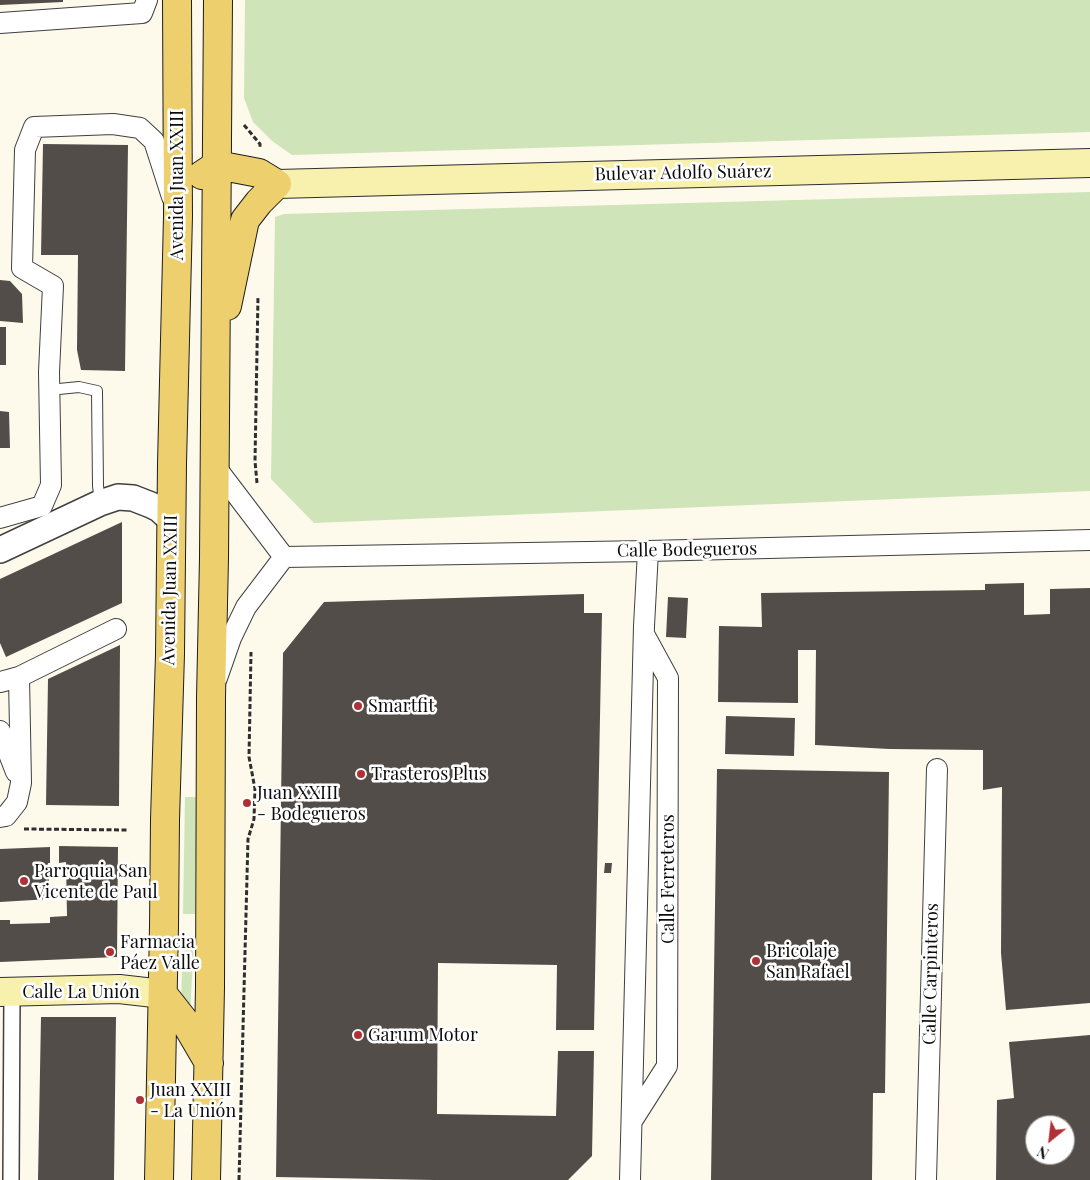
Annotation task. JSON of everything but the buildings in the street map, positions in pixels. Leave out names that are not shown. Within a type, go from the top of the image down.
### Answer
[{"type":"main road","name":"Avenida Juan XXIII","points":[[159,1180],[178,216],[177,0]]},
{"type":"main road","points":[[206,1180],[210,988],[218,0]]},
{"type":"main road","name":"Bulevar Adolfo Suárez","points":[[277,184],[1090,163]]},
{"type":"main road","points":[[178,216],[187,192],[202,175],[217,165],[259,173],[277,184],[245,220],[215,363]]},
{"type":"main road","name":"Calle La Unión","points":[[6,992],[119,989],[163,994]]},
{"type":"main road","points":[[163,994],[185,1022],[209,1063]]},
{"type":"street","points":[[0,23],[144,6]]},
{"type":"street","points":[[0,518],[42,506],[51,485],[49,390],[53,286],[22,268],[25,150],[34,127],[113,124],[140,128],[154,141],[178,216]]},
{"type":"street","points":[[211,697],[231,638],[246,607],[284,557],[214,465]]},
{"type":"street","points":[[0,550],[100,503],[118,497],[133,498],[159,510],[171,520]]},
{"type":"street","name":"Calle Bodegueros","points":[[284,557],[648,551],[1090,540]]},
{"type":"street","name":"Calle Ferreteros","points":[[630,1180],[644,634],[648,551]]},
{"type":"street","points":[[3,816],[17,802],[21,783],[9,679],[116,629]]},
{"type":"street","name":"Calle Ferreteros","points":[[632,1121],[668,1066],[668,678],[644,634]]},
{"type":"street","points":[[0,731],[21,783]]},
{"type":"street","name":"Calle Carpinteros","points":[[926,1180],[936,769]]},
{"type":"street","points":[[6,992],[11,1180]]},
{"type":"lane","points":[[49,390],[79,387],[97,391],[98,486],[100,503]]},
{"type":"path","points":[[3,816],[24,829],[126,830]]},
{"type":"green space","points":[[245,0],[1090,0],[1090,132],[292,155],[272,141],[253,122],[244,98]]},
{"type":"green space","points":[[1090,192],[1090,491],[314,523],[271,479],[275,217],[284,214]]},
{"type":"green space","points":[[185,797],[197,797],[195,914],[183,914]]},
{"type":"green space","points":[[183,938],[194,938],[190,1015],[181,1002]]},
{"type":"place","name":"Smartfit","points":[[358,706]]},
{"type":"place","name":"Trasteros Plus","points":[[361,774]]},
{"type":"place","name":"Juan XXIII - Bodegueros","points":[[247,803]]},
{"type":"place","name":"Parroquia San Vicente de Paul","points":[[24,881]]},
{"type":"place","name":"Farmacia Páez Valle","points":[[110,952]]},
{"type":"place","name":"Bricolaje San Rafael","points":[[756,961]]},
{"type":"place","name":"Garum Motor","points":[[358,1035]]},
{"type":"place","name":"Juan XXIII - La Unión","points":[[140,1100]]}]
